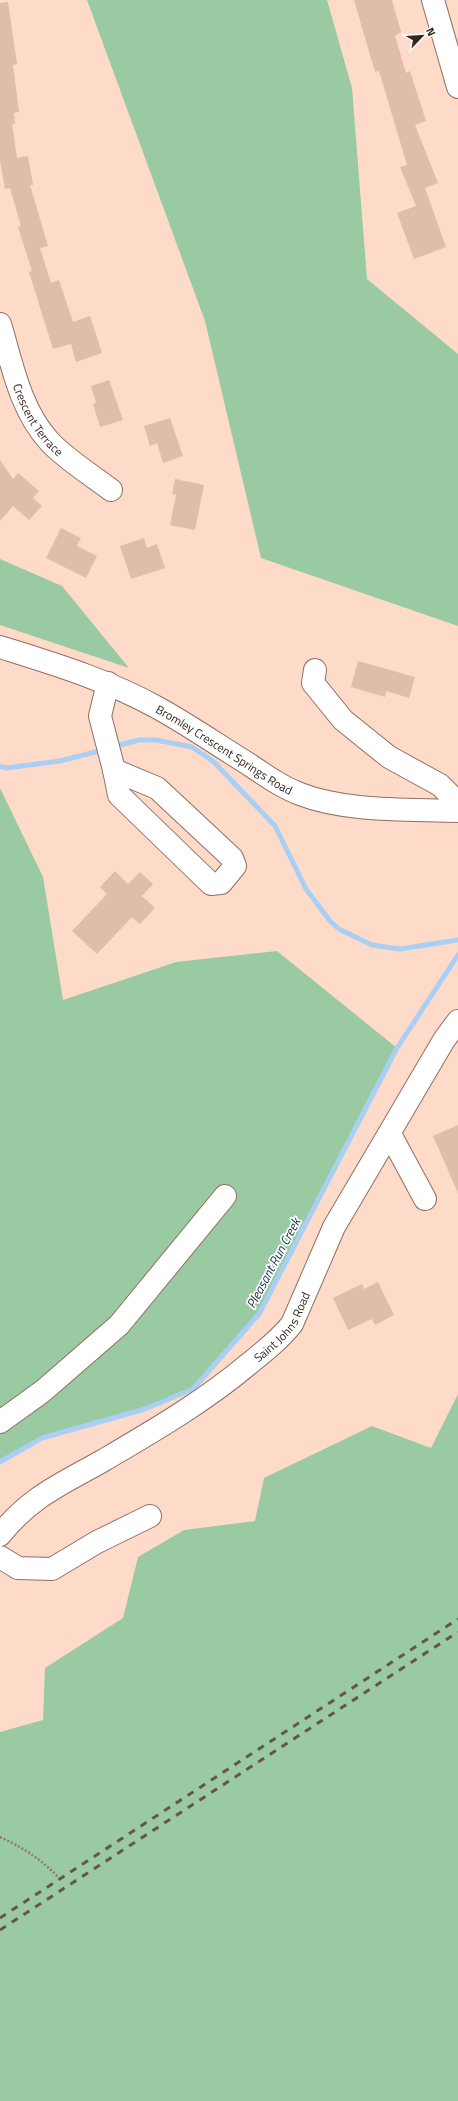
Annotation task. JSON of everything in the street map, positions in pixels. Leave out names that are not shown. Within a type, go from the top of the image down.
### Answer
[{"type":"street","points":[[433,0],[458,87]]},
{"type":"street","name":"Crescent Terrace","points":[[0,324],[24,402],[40,430],[50,443],[111,490]]},
{"type":"street","name":"Bromley Crescent Springs Road","points":[[0,647],[68,668],[108,683],[157,708],[278,783],[300,794],[328,802],[358,806],[458,811]]},
{"type":"street","points":[[315,670],[313,683],[343,720],[389,757],[440,785],[458,803]]},
{"type":"street","points":[[108,683],[100,716],[119,795],[211,884],[221,883],[235,866],[232,858],[157,788],[113,766]]},
{"type":"street","name":"Saint Johns Road","points":[[4,1524],[50,1489],[102,1461],[185,1412],[226,1383],[281,1337],[292,1324],[334,1227],[444,1040],[458,1021]]},
{"type":"street","points":[[390,1134],[425,1199]]},
{"type":"street","points":[[0,1422],[43,1391],[119,1325],[225,1196]]},
{"type":"street","points":[[0,1556],[18,1568],[52,1568],[96,1542],[150,1516]]},
{"type":"path","points":[[0,1837],[18,1845],[44,1862],[60,1879]]},
{"type":"green space","points":[[87,0],[327,0],[352,88],[367,279],[458,354],[458,626],[261,558],[205,321]]},
{"type":"green space","points":[[0,559],[62,586],[129,668],[0,625]]},
{"type":"green space","points":[[0,788],[43,877],[63,1000],[176,962],[277,951],[397,1048],[259,1314],[193,1389],[145,1409],[42,1438],[0,1462]]},
{"type":"green space","points":[[458,1394],[458,2101],[0,2101],[0,1732],[43,1720],[45,1668],[123,1618],[138,1557],[184,1530],[255,1521],[264,1478],[372,1426],[431,1448]]},
{"type":"building","points":[[354,0],[392,0],[401,32],[395,36],[406,73],[410,71],[426,121],[415,125],[438,183],[425,188],[446,247],[414,259],[397,213],[416,206],[400,167],[407,165],[379,71],[375,72]]},
{"type":"building","points":[[8,2],[17,64],[13,65],[19,112],[14,113],[15,124],[12,124],[17,158],[28,156],[33,185],[30,185],[48,246],[40,248],[51,283],[59,280],[73,322],[90,316],[102,353],[76,362],[71,344],[53,349],[29,272],[32,271],[18,227],[21,226],[10,188],[5,189],[0,160],[0,3]]},
{"type":"building","points":[[109,380],[123,420],[100,427],[93,404],[96,403],[91,386]]},
{"type":"building","points":[[170,418],[183,456],[163,463],[157,443],[150,446],[144,426]]},
{"type":"building","points":[[0,460],[13,479],[18,473],[39,491],[33,498],[42,506],[29,520],[13,506],[0,521]]},
{"type":"building","points":[[175,479],[204,485],[195,530],[170,525],[176,495],[172,494]]},
{"type":"building","points":[[61,528],[81,538],[77,546],[97,556],[86,578],[46,558]]},
{"type":"building","points":[[144,538],[147,548],[157,544],[165,568],[131,579],[120,546]]},
{"type":"building","points":[[358,661],[415,677],[409,698],[386,691],[385,697],[351,687]]},
{"type":"building","points":[[115,871],[128,884],[140,872],[153,884],[142,896],[155,908],[140,924],[132,917],[97,954],[72,931],[107,894],[100,887]]},
{"type":"building","points":[[458,1125],[458,1193],[433,1136]]},
{"type":"building","points":[[378,1282],[394,1315],[375,1325],[372,1319],[348,1330],[333,1298],[362,1284],[364,1289]]},
{"type":"waterway","points":[[113,747],[139,740],[156,740],[192,747],[214,762],[275,826],[306,889],[330,921],[339,929],[372,945],[400,949],[458,940]]},
{"type":"waterway","points":[[0,766],[6,768],[60,761],[103,750]]},
{"type":"waterway","name":"Pleasant Run Creek","points":[[0,1462],[42,1438],[145,1409],[193,1389],[259,1314],[397,1048],[458,955]]},
{"type":"railway","points":[[0,1918],[458,1619]]},
{"type":"railway","points":[[0,1930],[458,1632]]}]
